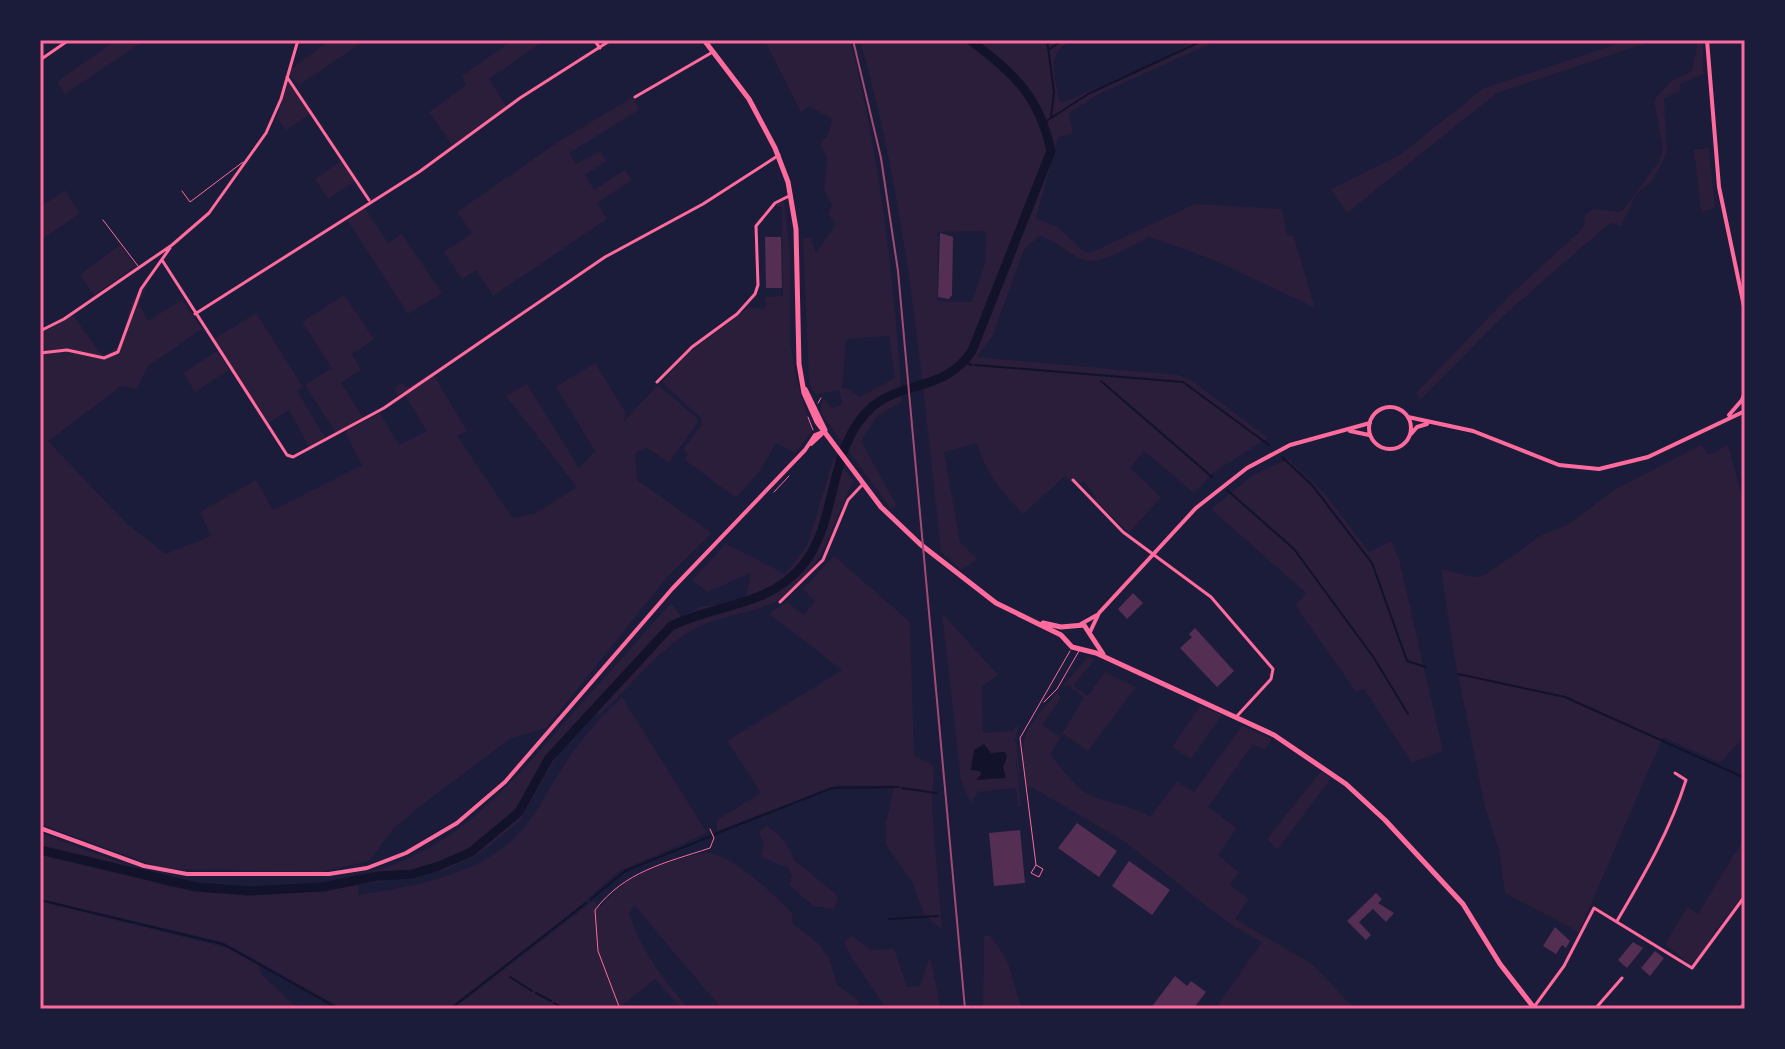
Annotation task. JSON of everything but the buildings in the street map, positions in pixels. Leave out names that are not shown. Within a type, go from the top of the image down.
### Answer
[{"type":"main road","points":[[704,40],[749,99],[779,155],[791,195],[803,385],[825,431],[863,484],[911,537],[996,603],[1082,649],[1237,716],[1322,765],[1381,815],[1463,904],[1500,964],[1535,1008]]},
{"type":"main road","points":[[1034,621],[1069,626],[1081,624],[1108,658]]},
{"type":"main road","points":[[1067,641],[1069,626]]},
{"type":"main road","points":[[1082,649],[1091,634]]},
{"type":"street","points":[[40,60],[69,40]]},
{"type":"street","points":[[40,331],[64,319],[172,245],[209,213],[252,156],[278,108],[298,40]]},
{"type":"street","points":[[594,40],[600,48]]},
{"type":"street","points":[[195,314],[419,172],[520,98],[611,40]]},
{"type":"street","points":[[1707,40],[1719,187],[1745,311]]},
{"type":"street","points":[[635,97],[714,51]]},
{"type":"street","points":[[287,77],[370,201]]},
{"type":"street","points":[[162,260],[290,456],[384,408],[605,257],[703,204],[779,155]]},
{"type":"street","points":[[657,382],[681,356],[737,314],[755,294],[758,285],[756,226],[775,203],[791,195]]},
{"type":"street","points":[[40,353],[67,350],[104,358],[115,354],[123,346],[141,289],[172,245]]},
{"type":"street","points":[[1727,417],[1745,392]]},
{"type":"street","points":[[1371,436],[1370,423],[1376,412],[1388,407],[1400,409],[1408,417],[1429,424],[1461,427],[1559,465],[1599,469],[1648,457],[1745,409],[1742,400]]},
{"type":"street","points":[[1408,417],[1410,436]]},
{"type":"street","points":[[1081,624],[1099,613],[1207,498],[1263,457],[1290,445],[1370,423]]},
{"type":"street","points":[[1348,430],[1371,436],[1387,449],[1399,447],[1417,427],[1429,424]]},
{"type":"street","points":[[40,828],[144,866],[187,874],[338,873],[375,865],[406,853],[457,823],[505,782],[674,587],[811,444],[814,436],[825,431]]},
{"type":"street","points":[[1073,480],[1109,520],[1211,597],[1273,669],[1271,679],[1237,716]]},
{"type":"street","points":[[780,602],[823,560],[849,497],[863,484]]},
{"type":"street","points":[[1091,634],[1099,613]]},
{"type":"street","points":[[1617,921],[1663,842],[1674,815],[1686,780],[1675,773]]},
{"type":"street","points":[[1535,1008],[1564,966],[1594,908],[1692,968],[1745,896]]},
{"type":"street","points":[[1595,1009],[1622,978]]},
{"type":"street","points":[[1740,1009],[1745,1002]]},
{"type":"lane","points":[[182,191],[190,202],[252,156]]},
{"type":"lane","points":[[103,220],[138,266]]},
{"type":"lane","points":[[1036,865],[1019,747],[1022,731],[1042,704],[1070,655],[1067,641]]},
{"type":"lane","points":[[1042,704],[1057,689],[1082,649]]},
{"type":"path","points":[[810,416],[808,421],[813,430]]},
{"type":"path","points":[[772,493],[781,487],[791,471]]},
{"type":"path","points":[[620,1009],[598,951],[595,910],[626,878],[649,867],[710,848],[714,838],[710,829]]},
{"type":"shaded area","points":[[116,40],[145,40],[65,94],[57,82]]},
{"type":"shaded area","points":[[330,40],[366,40],[299,85],[289,75],[290,70]]},
{"type":"shaded area","points":[[513,40],[545,40],[489,79],[506,106],[452,145],[429,112],[466,85],[462,76]]},
{"type":"shaded area","points":[[850,40],[870,130],[885,220],[902,402],[878,415],[861,441],[897,506],[891,509],[820,412],[823,399],[832,408],[842,404],[839,390],[816,395],[809,383],[803,238],[811,238],[816,253],[836,224],[828,214],[832,205],[824,190],[827,158],[820,144],[829,133],[832,119],[809,106],[801,112],[765,41]],"holes":[[[889,336],[895,378],[860,397],[847,388],[842,389],[846,339]]]},
{"type":"shaded area","points":[[860,40],[1073,40],[1064,45],[1055,58],[1059,101],[1064,102],[1165,58],[1195,40],[1219,40],[1099,94],[1069,113],[1073,134],[1058,137],[1036,218],[1059,228],[1083,251],[1090,253],[1195,204],[1282,209],[1287,235],[1294,237],[1315,308],[1212,259],[1149,237],[1117,253],[1091,261],[1079,258],[1040,236],[1024,249],[993,335],[977,357],[1178,375],[1191,380],[1268,438],[1215,471],[1194,493],[1144,451],[1130,468],[1161,497],[1129,533],[1094,499],[1096,497],[1083,481],[1080,484],[1074,479],[1071,482],[1065,476],[1023,514],[995,482],[977,443],[944,452],[960,542],[977,559],[962,570],[941,552],[902,230]],"holes":[[[986,231],[985,263],[972,302],[937,301],[938,232]]]},
{"type":"shaded area","points":[[1628,40],[1655,40],[1497,93],[1347,213],[1331,189],[1400,155],[1484,88]]},
{"type":"shaded area","points":[[1698,40],[1703,40],[1703,74],[1680,84],[1680,91],[1664,98],[1667,153],[1653,180],[1637,193],[1621,226],[1611,223],[1604,228],[1503,316],[1420,400],[1416,393],[1509,296],[1579,232],[1584,226],[1585,215],[1594,209],[1619,212],[1624,209],[1659,161],[1663,149],[1654,100],[1670,82],[1692,71]]},
{"type":"shaded area","points":[[288,81],[312,113],[286,130],[277,118]]},
{"type":"shaded area","points":[[633,97],[639,110],[569,153],[576,164],[600,151],[607,161],[585,175],[594,190],[625,170],[632,180],[597,203],[607,219],[493,296],[476,270],[462,279],[444,252],[472,233],[457,212],[561,140]]},
{"type":"shaded area","points":[[1709,148],[1715,208],[1701,212],[1694,150]]},
{"type":"shaded area","points":[[342,160],[355,181],[328,199],[315,179]]},
{"type":"shaded area","points":[[65,190],[80,213],[40,241],[40,207]]},
{"type":"shaded area","points":[[784,202],[790,254],[790,343],[797,382],[812,431],[795,453],[776,443],[760,471],[736,498],[685,460],[688,454],[683,450],[702,419],[662,382],[686,355],[749,307],[763,309],[765,297],[783,296],[782,207],[775,206]]},
{"type":"shaded area","points":[[364,207],[388,243],[402,234],[442,293],[408,314],[346,218]]},
{"type":"shaded area","points":[[120,245],[136,266],[94,295],[80,275]]},
{"type":"shaded area","points":[[147,275],[150,278],[139,304],[148,321],[182,300],[202,329],[148,366],[137,389],[121,386],[48,441],[127,524],[166,554],[211,536],[200,512],[256,480],[273,510],[362,465],[345,432],[380,413],[399,445],[427,431],[403,392],[398,395],[394,389],[402,382],[407,388],[432,372],[467,431],[457,436],[513,518],[536,513],[577,487],[506,396],[527,384],[579,468],[595,451],[556,387],[595,363],[626,413],[624,421],[658,385],[697,418],[697,423],[669,463],[646,447],[635,453],[637,480],[712,533],[669,575],[546,728],[511,738],[429,799],[393,829],[369,861],[320,872],[164,869],[40,824],[40,332],[73,315],[101,354],[107,355],[119,346],[132,302]]},
{"type":"shaded area","points":[[344,295],[374,339],[352,354],[361,370],[341,383],[363,418],[336,433],[305,385],[332,368],[302,322]]},
{"type":"shaded area","points":[[256,313],[303,387],[297,391],[326,439],[309,447],[289,410],[269,423],[213,340]]},
{"type":"shaded area","points":[[217,351],[229,370],[195,392],[183,373]]},
{"type":"shaded area","points":[[1701,445],[1709,455],[1728,445],[1745,508],[1745,736],[1720,763],[1663,737],[1579,932],[1505,893],[1499,850],[1485,807],[1454,655],[1441,569],[1474,577],[1485,575],[1542,535],[1569,524],[1614,490]]},
{"type":"shaded area","points":[[834,457],[854,481],[823,550],[796,588],[771,604],[702,625],[665,650],[610,705],[599,715],[595,712],[564,744],[520,821],[480,853],[446,870],[359,885],[359,875],[422,852],[449,835],[498,795],[671,603],[681,617],[700,607],[745,601],[751,573],[707,592],[692,580],[726,544],[785,574],[807,546]]},
{"type":"shaded area","points":[[1288,459],[1326,495],[1369,552],[1391,541],[1399,559],[1443,751],[1412,763],[1364,689],[1356,692],[1295,605],[1306,593],[1211,509],[1253,475]]},
{"type":"shaded area","points":[[834,556],[910,622],[914,755],[934,766],[932,806],[942,930],[924,914],[912,882],[886,845],[886,823],[894,786],[838,785],[717,831],[717,820],[761,793],[727,741],[842,670],[769,614],[787,602],[804,615],[815,601],[803,589]]},
{"type":"shaded area","points":[[942,613],[998,675],[982,687],[983,733],[1012,731],[1019,725],[1015,740],[1023,804],[1015,750],[1021,806],[1014,806],[1018,805],[1016,788],[978,792],[971,803],[961,781]]},
{"type":"shaded area","points":[[1088,657],[1095,659],[1073,686],[1088,696],[1109,666],[1106,673],[1136,687],[1088,751],[1063,734],[1050,754],[1065,773],[1090,795],[1150,817],[1177,782],[1194,792],[1242,726],[1272,739],[1265,750],[1253,744],[1208,807],[1237,828],[1218,855],[1239,872],[1230,885],[1249,899],[1235,919],[1312,964],[1355,1009],[1215,1009],[1262,942],[1230,924],[1125,842],[1032,787],[1026,787],[1023,755],[1030,726],[1057,692],[1061,698],[1042,725],[1060,737],[1084,698],[1068,685],[1061,688]]},
{"type":"shaded area","points":[[622,697],[707,833],[618,872],[565,919],[449,1009],[343,1009],[225,943],[40,899],[40,833],[158,876],[156,883],[181,888],[257,893],[359,885],[358,895],[427,882],[471,867],[491,856],[526,825],[580,742]]},
{"type":"shaded area","points":[[1200,706],[1222,715],[1191,759],[1172,747]]},
{"type":"shaded area","points":[[984,744],[991,753],[1005,752],[1007,757],[1003,767],[1006,778],[976,780],[981,774],[980,771],[971,770],[974,750]]},
{"type":"shaded area","points":[[1321,771],[1331,778],[1277,850],[1267,839]]},
{"type":"shaded area","points":[[766,826],[783,841],[794,860],[835,893],[838,898],[834,909],[814,906],[789,885],[792,876],[788,868],[761,857],[764,845],[759,832]]},
{"type":"shaded area","points":[[1745,837],[1745,904],[1739,901],[1713,933],[1709,947],[1690,965],[1666,945],[1667,941],[1687,907],[1698,914]]},
{"type":"shaded area","points":[[706,852],[741,868],[792,913],[793,924],[818,943],[829,958],[837,985],[858,1000],[860,1009],[722,1009],[634,905],[629,914],[640,940],[662,976],[689,1009],[682,1009],[655,979],[623,1005],[624,1009],[453,1009],[593,901],[601,907],[623,885],[648,870]]},
{"type":"shaded area","points":[[40,901],[228,948],[259,965],[261,974],[298,1009],[40,1009]]},
{"type":"shaded area","points":[[852,936],[870,950],[894,949],[907,987],[920,986],[930,956],[941,1009],[888,1009],[884,1006],[846,947],[844,941]]},
{"type":"shaded area","points":[[984,936],[990,936],[1003,954],[1022,1009],[983,1009]]},
{"type":"waterway","points":[[40,850],[196,887],[248,891],[323,887],[378,876],[412,874],[439,866],[471,852],[519,812],[549,758],[671,626],[757,597],[788,579],[802,566],[823,528],[840,462],[858,423],[873,406],[886,398],[950,373],[972,351],[1051,151],[1032,100],[1012,75],[970,40]]},
{"type":"waterway","points":[[1047,40],[1054,92],[1051,118]]},
{"type":"waterway","points":[[1048,50],[1063,40]]},
{"type":"waterway","points":[[1045,122],[1088,94],[1204,40]]},
{"type":"waterway","points":[[964,362],[972,365]]},
{"type":"waterway","points":[[975,365],[1183,382],[1269,445]]},
{"type":"waterway","points":[[1101,381],[1212,477]]},
{"type":"waterway","points":[[1282,457],[1312,485],[1372,563],[1407,661],[1426,667]]},
{"type":"waterway","points":[[1227,490],[1294,549],[1374,658],[1408,714]]},
{"type":"waterway","points":[[1458,674],[1565,697],[1745,778]]},
{"type":"waterway","points":[[715,834],[832,788],[899,787]]},
{"type":"waterway","points":[[902,788],[936,793]]},
{"type":"waterway","points":[[591,899],[625,871],[711,836]]},
{"type":"waterway","points":[[40,900],[223,944],[339,1009]]},
{"type":"waterway","points":[[450,1009],[586,903]]},
{"type":"waterway","points":[[889,919],[938,916]]},
{"type":"waterway","points":[[510,977],[532,991]]},
{"type":"waterway","points":[[536,993],[551,1001]]},
{"type":"waterway","points":[[554,1003],[565,1009]]},
{"type":"railway","points":[[853,40],[881,158],[898,271],[965,1009]]}]
